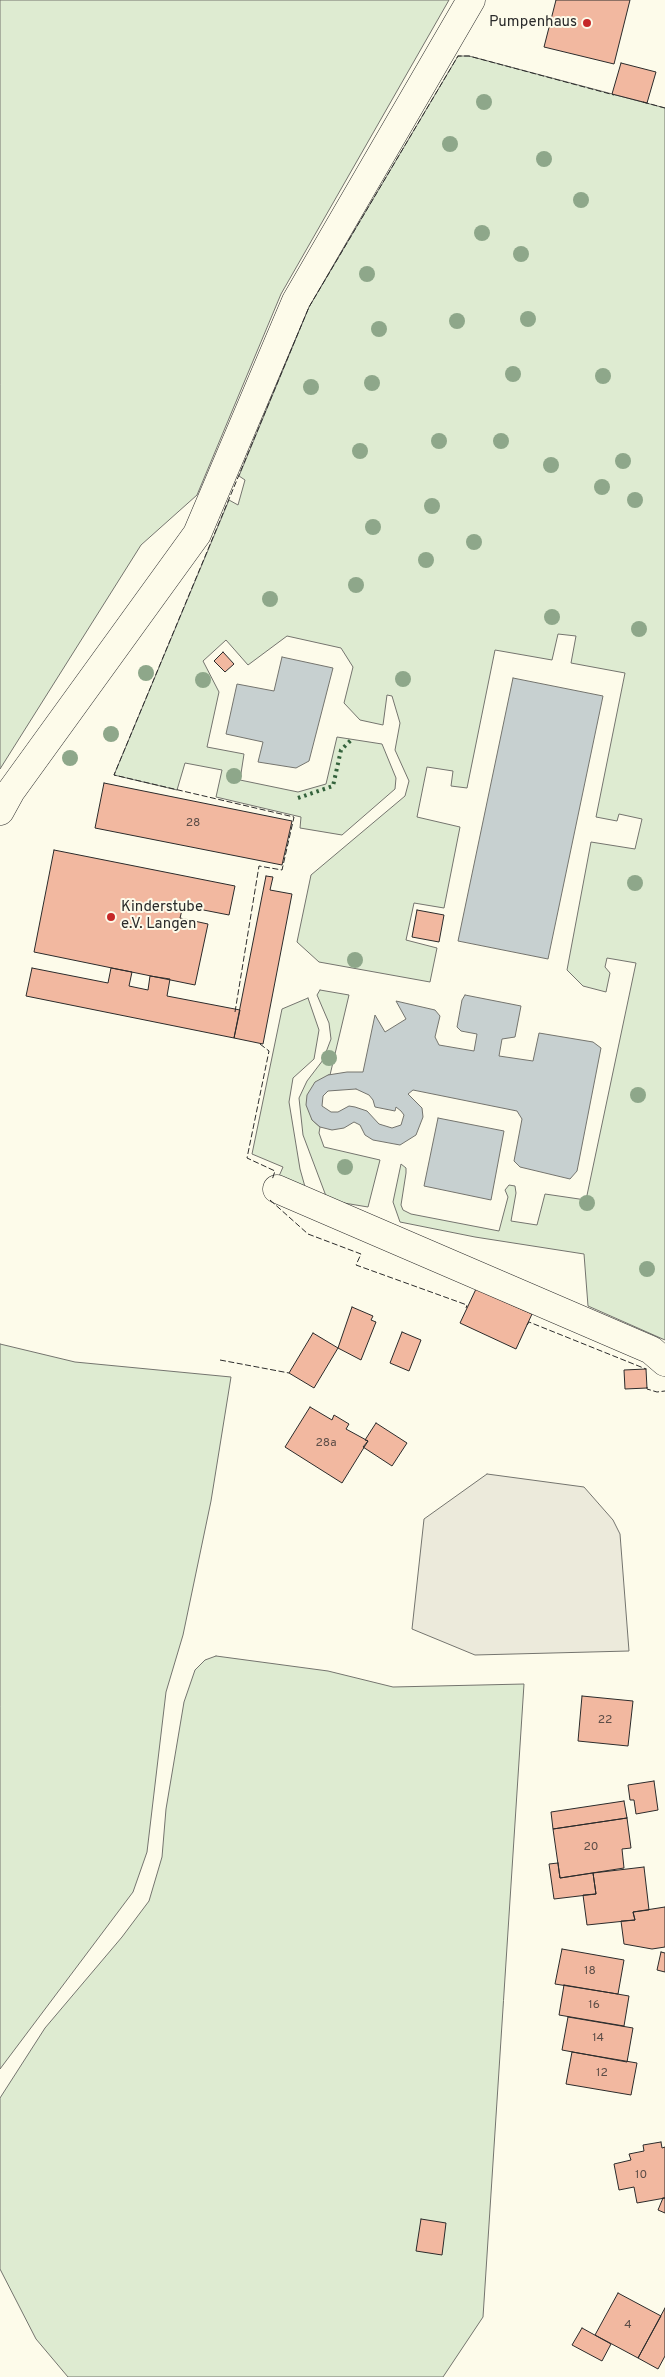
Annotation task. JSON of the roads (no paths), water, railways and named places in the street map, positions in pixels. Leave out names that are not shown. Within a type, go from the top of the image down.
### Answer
[{"type":"lane","points":[[6,801],[197,534],[296,301],[471,0]]},
{"type":"lane","points":[[277,1189],[651,1350],[665,1362]]},
{"type":"place","name":"Pumpenhaus","points":[[587,23]]},
{"type":"place","name":"Kinderstube e.V. Langen","points":[[111,917]]}]
